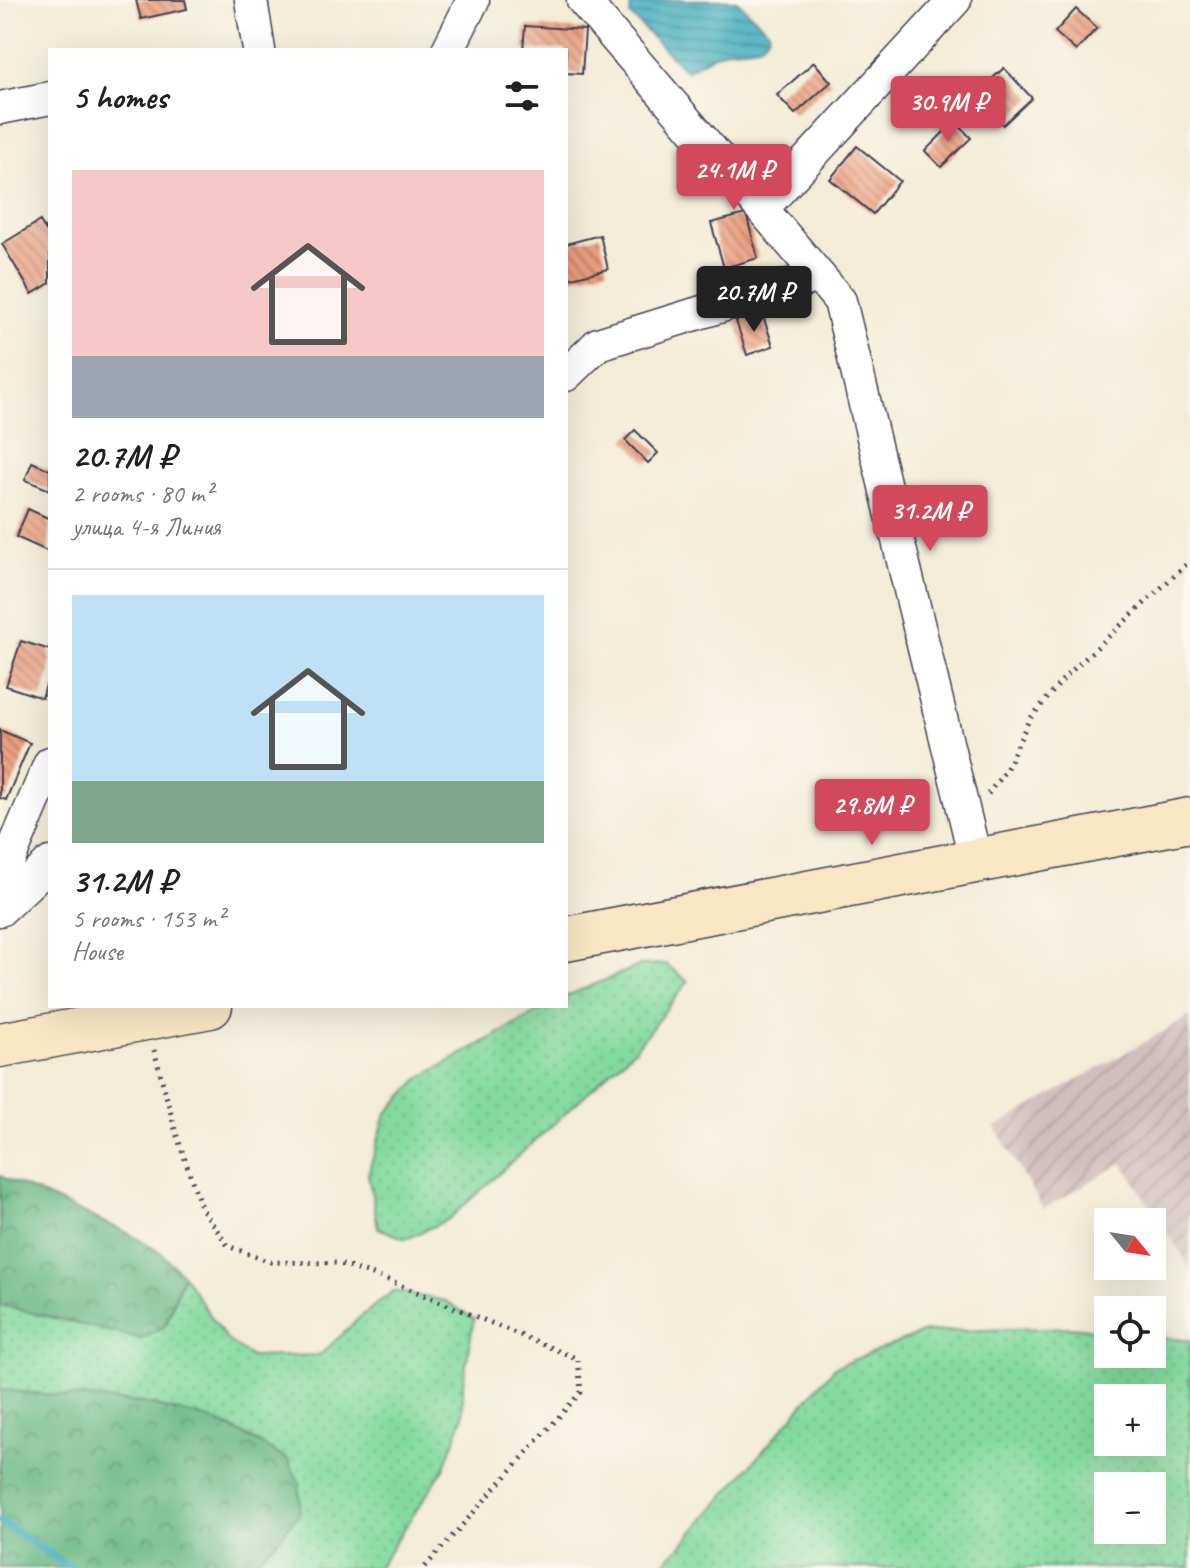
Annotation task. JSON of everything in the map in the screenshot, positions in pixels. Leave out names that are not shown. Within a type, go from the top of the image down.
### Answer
[{"type":"main road","points":[[568,939],[971,843],[1190,820]]},
{"type":"main road","points":[[0,1045],[199,1008]]},
{"type":"street","points":[[251,0],[259,48]]},
{"type":"street","points":[[449,48],[473,0]]},
{"type":"street","points":[[762,209],[955,0]]},
{"type":"street","points":[[585,1],[840,301],[971,843]]},
{"type":"street","points":[[0,108],[48,98]]},
{"type":"street","points":[[568,373],[598,344],[819,276]]},
{"type":"street","points":[[0,881],[48,768]]},
{"type":"street","points":[[0,910],[48,865]]},
{"type":"path","points":[[971,843],[1029,720],[1065,677],[1190,561]]},
{"type":"path","points":[[145,1018],[176,1133],[201,1207],[228,1246],[270,1262],[337,1263],[385,1279],[578,1359],[581,1392],[424,1568]]},
{"type":"shaded area","points":[[1190,1016],[1190,1267],[1166,1230],[1166,1208],[1151,1208],[1122,1163],[1043,1209],[995,1127]]},
{"type":"green space","points":[[666,964],[688,982],[635,1049],[449,1219],[406,1239],[378,1228],[368,1174],[386,1114],[420,1078],[544,1008],[568,1008],[568,995],[641,965]]},
{"type":"green space","points":[[0,1176],[128,1233],[161,1253],[183,1275],[165,1325],[142,1339],[0,1305]]},
{"type":"green space","points":[[183,1275],[226,1339],[251,1357],[320,1355],[393,1291],[446,1301],[474,1319],[463,1383],[463,1417],[445,1467],[378,1568],[252,1568],[279,1539],[230,1427],[199,1416],[142,1403],[0,1390],[0,1305],[142,1339],[166,1325]]},
{"type":"green space","points":[[1071,1327],[1094,1329],[1094,1368],[1166,1368],[1166,1338],[1190,1341],[1190,1568],[658,1568],[681,1546],[835,1367],[924,1332]]},
{"type":"green space","points":[[0,1390],[142,1403],[199,1416],[230,1427],[287,1459],[300,1483],[300,1511],[252,1568],[0,1568]]},
{"type":"water","points":[[631,0],[736,0],[770,32],[767,39],[757,46],[726,50],[686,71],[630,15]]},
{"type":"building","points":[[136,0],[185,0],[187,9],[141,19]]},
{"type":"building","points":[[1076,9],[1097,28],[1076,51],[1055,32]]},
{"type":"building","points":[[525,26],[585,30],[582,74],[568,73],[568,48],[523,48]]},
{"type":"building","points":[[814,62],[831,82],[795,114],[777,95]]},
{"type":"building","points":[[1004,68],[1032,98],[1003,125],[975,94]]},
{"type":"building","points":[[955,121],[971,138],[941,167],[925,151]]},
{"type":"building","points":[[857,146],[900,181],[873,214],[830,179]]},
{"type":"building","points":[[746,214],[758,258],[724,268],[711,223]]},
{"type":"building","points":[[40,221],[48,235],[48,284],[32,294],[2,244]]},
{"type":"building","points":[[600,235],[608,269],[568,279],[568,243]]},
{"type":"building","points":[[762,313],[773,346],[747,355],[736,321]]},
{"type":"building","points":[[635,430],[658,453],[648,463],[625,440]]},
{"type":"building","points":[[32,462],[48,469],[48,489],[25,480]]},
{"type":"building","points":[[28,509],[48,518],[48,552],[16,537]]},
{"type":"building","points":[[21,641],[48,649],[48,678],[42,698],[6,686]]},
{"type":"building","points":[[0,730],[30,743],[6,800],[0,798]]},
{"type":"waterway","points":[[0,1521],[71,1568]]}]
